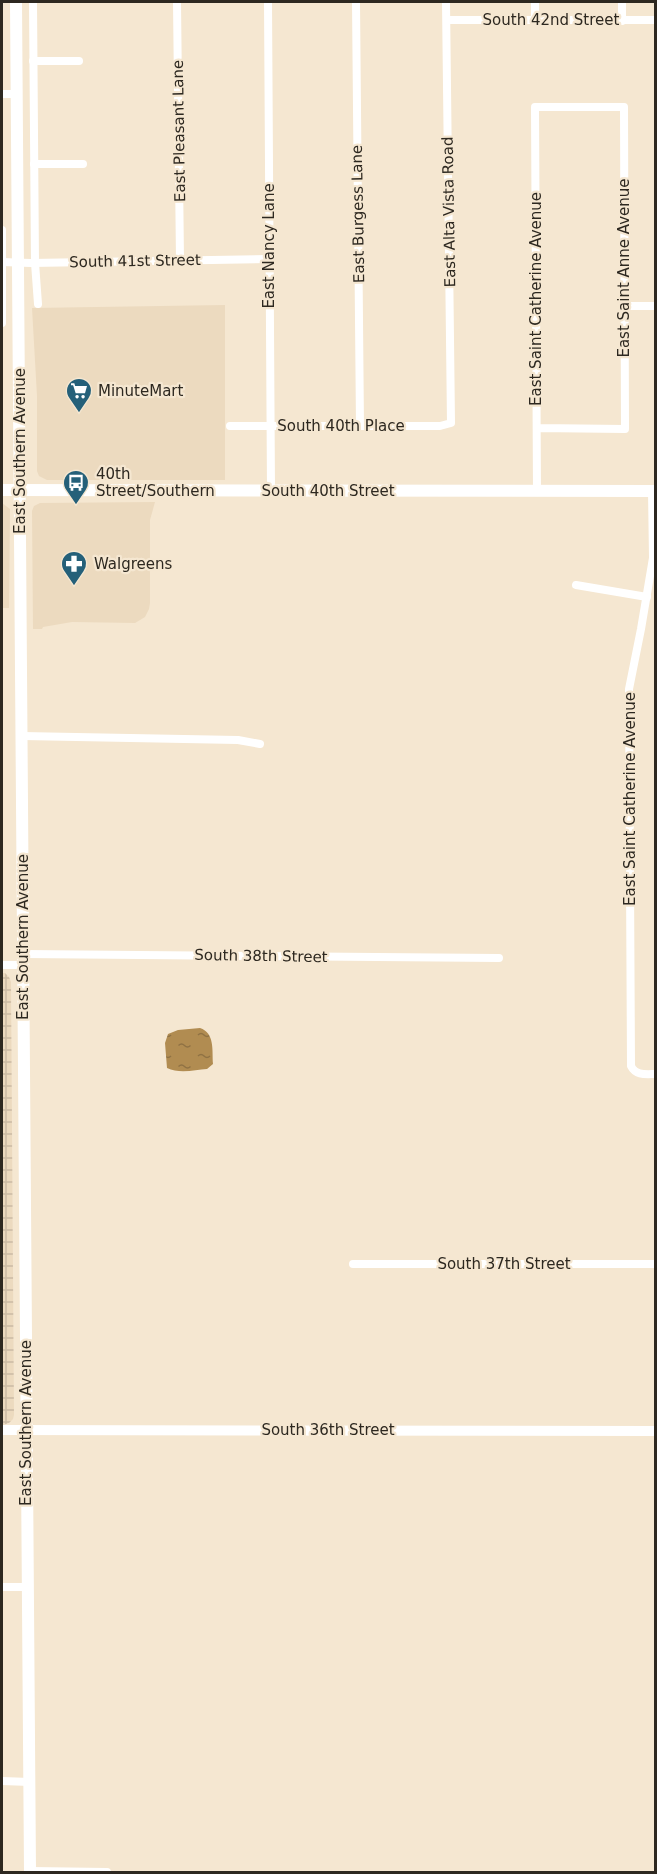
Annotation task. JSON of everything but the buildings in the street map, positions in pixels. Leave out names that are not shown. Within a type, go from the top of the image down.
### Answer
[{"type":"main road","name":"East Southern Avenue","points":[[16,2],[30,1872]]},
{"type":"main road","name":"South 40th Street","points":[[2,490],[654,491]]},
{"type":"street","points":[[33,2],[35,263],[38,304]]},
{"type":"street","name":"East Pleasant Lane","points":[[177,2],[180,261]]},
{"type":"street","name":"East Nancy Lane","points":[[268,2],[271,491]]},
{"type":"street","name":"East Burgess Lane","points":[[356,2],[360,426]]},
{"type":"street","name":"East Alta Vista Road","points":[[446,2],[451,423]]},
{"type":"street","points":[[535,2],[535,20]]},
{"type":"street","points":[[622,2],[622,21]]},
{"type":"street","name":"South 42nd Street","points":[[447,20],[656,20]]},
{"type":"street","points":[[33,61],[79,61]]},
{"type":"street","points":[[2,94],[17,94]]},
{"type":"street","name":"East Saint Catherine Avenue","points":[[537,491],[535,107],[624,107]]},
{"type":"street","name":"East Saint Anne Avenue","points":[[537,428],[625,429],[624,107]]},
{"type":"street","points":[[34,164],[83,165]]},
{"type":"street","points":[[2,230],[2,323]]},
{"type":"street","name":"South 41st Street","points":[[2,262],[268,259]]},
{"type":"street","points":[[624,306],[656,306]]},
{"type":"street","name":"South 40th Place","points":[[230,426],[440,426],[451,423]]},
{"type":"street","name":"East Saint Catherine Avenue","points":[[654,491],[653,558],[629,689],[630,989],[631,1066],[634,1071],[641,1074],[656,1074]]},
{"type":"street","points":[[576,585],[647,597]]},
{"type":"street","points":[[22,736],[238,740],[260,744]]},
{"type":"street","name":"South 38th Street","points":[[2,964],[23,959],[499,958]]},
{"type":"street","name":"South 37th Street","points":[[353,1264],[656,1264]]},
{"type":"street","name":"South 36th Street","points":[[2,1430],[656,1431]]},
{"type":"street","points":[[2,1587],[28,1587]]},
{"type":"street","points":[[2,1781],[30,1782]]},
{"type":"street","points":[[30,1872],[107,1872]]},
{"type":"shaded area","points":[[225,305],[225,480],[47,480],[39,476],[32,308]]},
{"type":"shaded area","points":[[155,502],[150,520],[150,603],[145,617],[135,623],[72,622],[33,629],[32,511],[34,506],[40,503]]},
{"type":"shaded area","points":[[2,503],[10,509],[9,608],[2,608]]},
{"type":"shaded area","points":[[2,973],[9,977],[11,982],[14,1415],[9,1423],[3,1425],[2,1425]]},
{"type":"water","points":[[200,1028],[205,1030],[210,1038],[213,1064],[207,1069],[192,1071],[167,1068],[165,1043],[168,1034],[178,1030]]},
{"type":"place","name":"MinuteMart","points":[[79,414]]},
{"type":"place","name":"40th Street/Southern","points":[[76,506]]},
{"type":"place","name":"Walgreens","points":[[74,587]]}]
